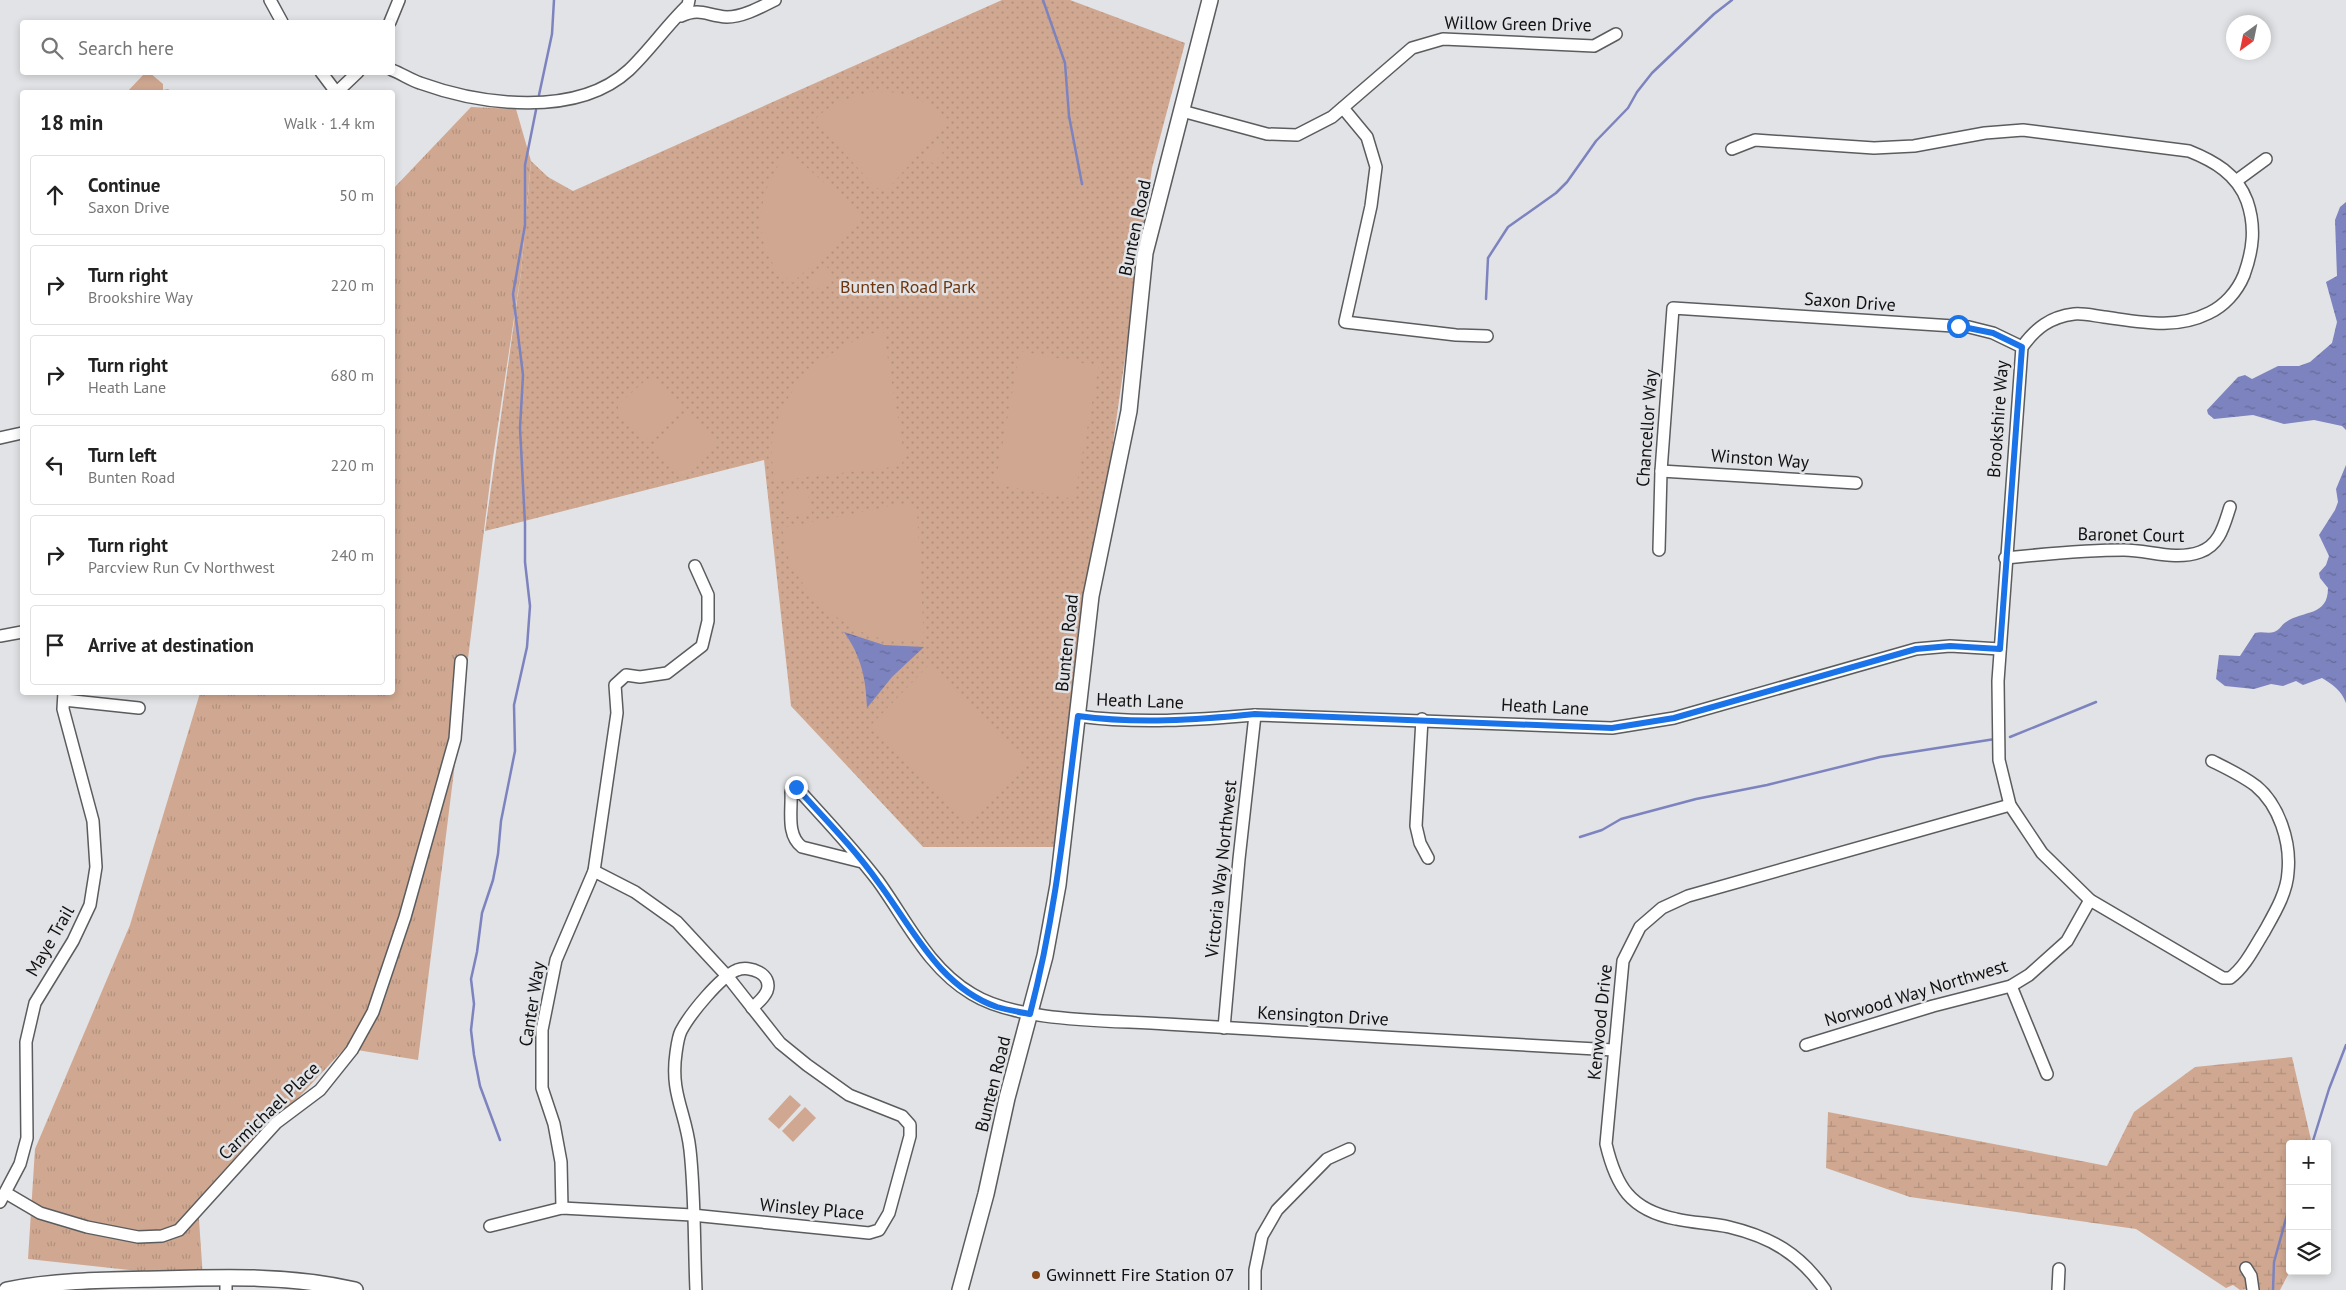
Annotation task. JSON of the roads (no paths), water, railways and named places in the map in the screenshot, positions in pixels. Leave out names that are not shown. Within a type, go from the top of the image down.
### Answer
[{"type":"street","points":[[270,0],[281,20]]},
{"type":"street","points":[[391,20],[399,0]]},
{"type":"street","points":[[395,71],[419,83],[463,96],[512,103],[533,103],[597,91],[628,71],[688,5],[689,0]]},
{"type":"street","points":[[675,18],[694,10],[729,17],[757,9],[775,0]]},
{"type":"street","name":"Bunten Road","points":[[960,1290],[986,1196],[1006,1098],[1045,956],[1058,885],[1091,596],[1129,411],[1145,254],[1210,0]]},
{"type":"street","name":"Willow Green Drive","points":[[1182,111],[1267,134],[1297,135],[1312,130],[1343,108],[1412,48],[1443,39],[1594,46],[1616,34]]},
{"type":"street","points":[[323,75],[335,90]]},
{"type":"street","points":[[339,90],[355,75]]},
{"type":"street","points":[[1343,108],[1367,137],[1376,167],[1371,206],[1345,322],[1456,335],[1487,336]]},
{"type":"street","name":"Brookshire Way","points":[[1732,149],[1755,140],[1874,148],[1914,146],[1984,133],[2022,130],[2189,150],[2211,159],[2226,170],[2236,182],[2245,196],[2252,217],[2252,252],[2239,287],[2219,308],[2193,321],[2167,325],[2076,314],[2052,318],[2037,329],[2022,347],[2005,558],[1998,681],[1999,760],[2010,804],[2042,853],[2090,900],[2223,978],[2230,978],[2240,971],[2272,919],[2282,896],[2288,874],[2288,853],[2281,822],[2269,801],[2255,786],[2212,761]]},
{"type":"street","points":[[2236,182],[2266,159]]},
{"type":"street","name":"Saxon Drive","points":[[1673,308],[1969,327],[1993,333],[2022,347]]},
{"type":"street","name":"Chancellor Way","points":[[1659,550],[1661,471],[1673,308]]},
{"type":"street","points":[[0,438],[20,433]]},
{"type":"street","name":"Winston Way","points":[[1661,471],[1856,483]]},
{"type":"street","name":"Baronet Court","points":[[2005,558],[2086,550],[2137,550],[2176,557],[2201,552],[2219,539],[2230,507]]},
{"type":"street","name":"Canter Way","points":[[562,1208],[561,1162],[554,1124],[542,1088],[542,1030],[556,960],[594,871],[616,713],[615,685],[626,675],[640,677],[667,673],[702,646],[708,621],[708,595],[695,566]]},
{"type":"street","points":[[0,636],[20,632]]},
{"type":"street","name":"Heath Lane","points":[[1078,716],[1112,720],[1196,720],[1255,714],[1422,719],[1612,728],[1674,718],[1916,649],[1950,646],[2000,649]]},
{"type":"street","name":"Carmichael Place","points":[[3,1198],[40,1213],[87,1227],[138,1237],[162,1236],[179,1230],[276,1123],[320,1090],[352,1050],[373,1012],[396,943],[455,739],[461,660]]},
{"type":"street","points":[[64,696],[139,708]]},
{"type":"street","name":"Maye Trail","points":[[3,1198],[20,1164],[27,1138],[26,1042],[33,1010],[52,973],[73,941],[90,905],[96,867],[93,821],[63,709],[64,696]]},
{"type":"street","name":"Victoria Way Northwest","points":[[1224,1028],[1239,859],[1255,714]]},
{"type":"street","points":[[1422,719],[1416,826],[1420,843],[1428,858]]},
{"type":"street","name":"Kensington Drive","points":[[862,862],[802,847],[795,842],[792,834],[792,792],[796,787],[862,862],[879,883],[917,942],[948,975],[970,993],[996,1007],[1030,1014],[1224,1028],[1614,1050]]},
{"type":"street","name":"Kenwood Drive","points":[[1825,1290],[1811,1270],[1789,1252],[1758,1235],[1727,1226],[1675,1219],[1647,1210],[1621,1187],[1612,1172],[1606,1144],[1623,960],[1640,927],[1662,908],[1688,896],[2010,804]]},
{"type":"street","name":"Winsley Place","points":[[490,1226],[562,1208],[692,1215],[869,1233],[880,1230],[888,1213],[910,1136],[910,1125],[902,1116],[849,1094],[807,1066],[780,1043],[728,977],[677,922],[635,892],[594,871]]},
{"type":"street","name":"Norwood Way Northwest","points":[[1806,1045],[1916,1011],[2011,986],[2029,974],[2066,941],[2090,900]]},
{"type":"street","points":[[696,1290],[690,1151],[676,1094],[674,1070],[677,1046],[680,1032],[700,1003],[737,970],[749,968],[760,972],[767,981],[767,990],[761,1000],[752,1008]]},
{"type":"street","points":[[2011,986],[2047,1074]]},
{"type":"street","points":[[1255,1290],[1255,1270],[1262,1236],[1277,1210],[1327,1159],[1349,1148]]},
{"type":"street","points":[[2246,1268],[2253,1290]]},
{"type":"street","points":[[2058,1290],[2059,1269]]},
{"type":"street","points":[[7,1290],[32,1285],[90,1280],[226,1284],[324,1283],[355,1290]]},
{"type":"water","points":[[2346,202],[2346,430],[2342,426],[2314,420],[2284,424],[2253,415],[2214,419],[2208,414],[2207,410],[2238,377],[2245,375],[2252,379],[2278,366],[2299,366],[2310,362],[2332,343],[2337,322],[2326,282],[2337,276],[2335,220],[2340,207]]},
{"type":"water","points":[[2346,465],[2346,703],[2339,691],[2322,678],[2303,685],[2296,681],[2283,686],[2271,684],[2254,689],[2225,686],[2216,679],[2219,655],[2240,656],[2255,633],[2274,632],[2293,618],[2313,611],[2324,604],[2328,588],[2320,578],[2319,573],[2326,565],[2329,556],[2319,535],[2335,510],[2338,502],[2336,489]]},
{"type":"water","points":[[844,632],[884,645],[924,647],[892,677],[867,708],[861,668],[855,650]]},
{"type":"waterway","points":[[539,95],[552,34],[554,0]]},
{"type":"waterway","points":[[1043,0],[1065,63],[1069,116],[1082,184]]},
{"type":"waterway","points":[[1486,299],[1488,258],[1508,227],[1556,193],[1567,182],[1596,141],[1628,108],[1637,92],[1652,73],[1714,14],[1732,0]]},
{"type":"waterway","points":[[500,1140],[480,1086],[474,1055],[471,1030],[474,1004],[471,979],[482,913],[493,880],[498,854],[501,821],[515,751],[514,705],[527,647],[530,606],[525,562],[520,428],[523,375],[513,294],[525,225],[525,165],[536,110]]},
{"type":"waterway","points":[[2010,737],[2096,702]]},
{"type":"waterway","points":[[1580,837],[1602,830],[1621,819],[1696,799],[1767,785],[1880,757],[1995,739]]},
{"type":"waterway","points":[[2313,1140],[2329,1089],[2346,1045]]},
{"type":"waterway","points":[[2273,1290],[2274,1262],[2286,1218]]},
{"type":"place","name":"Gwinnett Fire Station 07","points":[[1036,1275]]},
{"type":"park label","name":"Bunten Road Park","points":[[908,287]]}]
